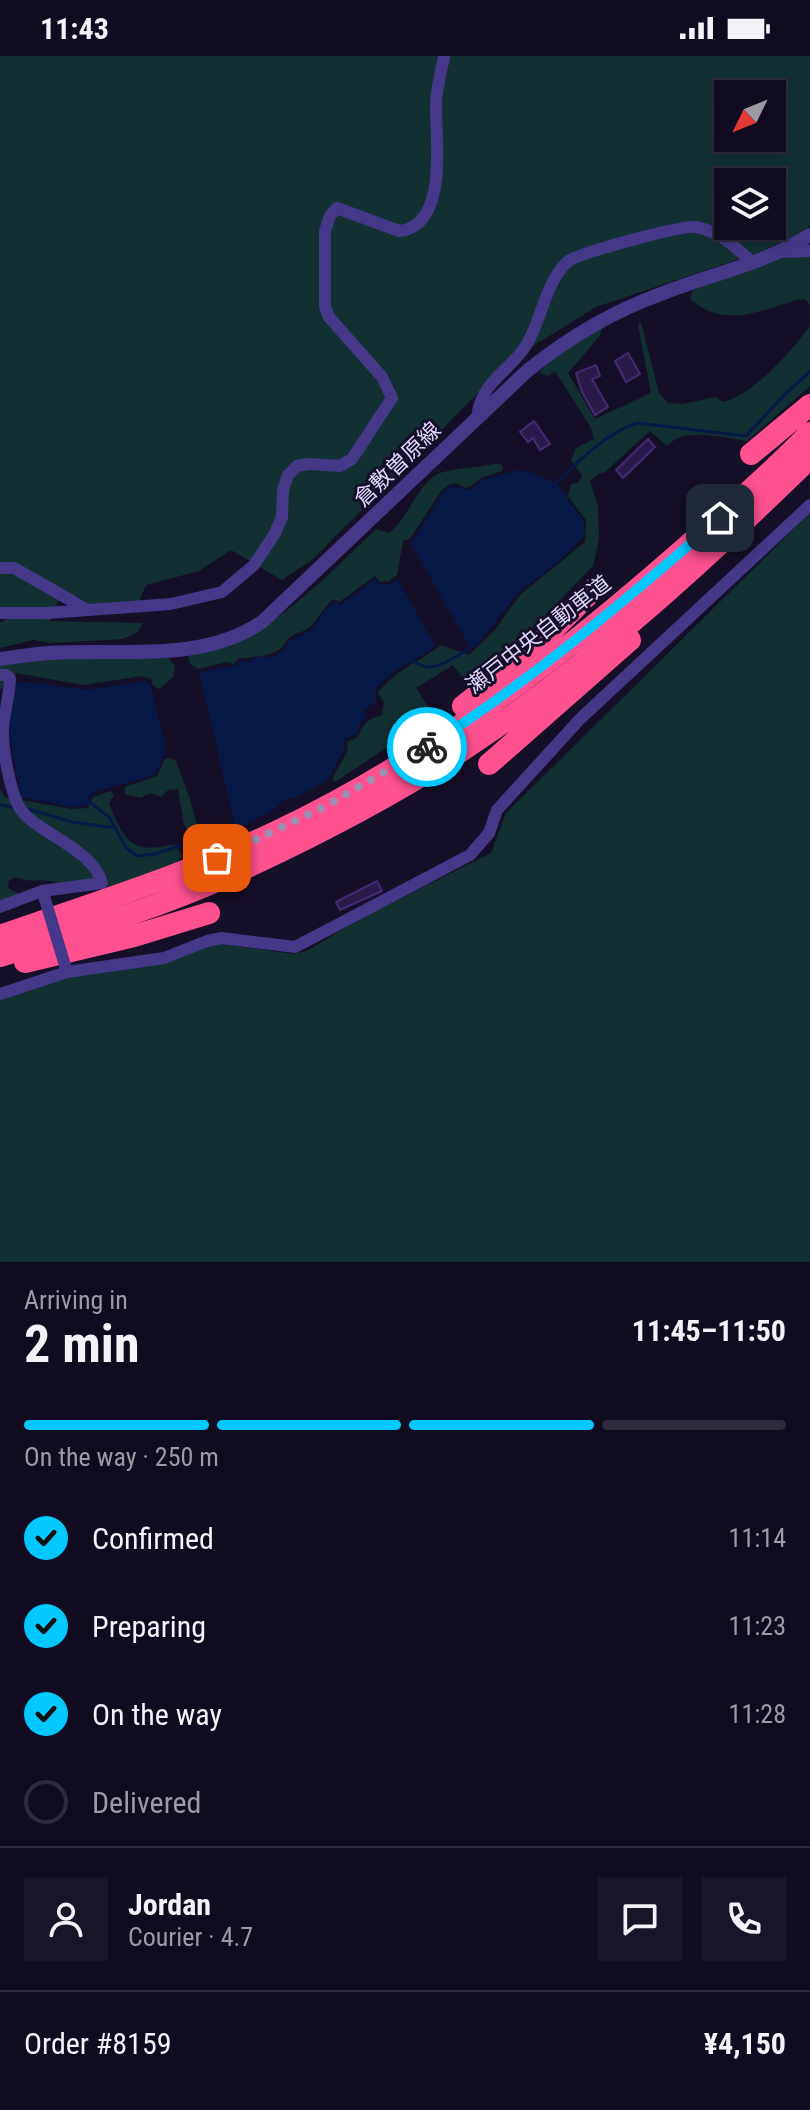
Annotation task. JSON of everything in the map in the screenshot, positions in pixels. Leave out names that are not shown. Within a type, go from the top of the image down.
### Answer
[{"type":"highway","points":[[751,454],[810,405]]},
{"type":"highway","name":"瀬戸中央自動車道","points":[[0,936],[181,873],[279,830],[326,806],[457,728],[576,641],[744,497],[810,433]]},
{"type":"highway","points":[[0,956],[131,914],[205,886],[291,847],[408,783],[495,728],[575,668],[643,611],[810,458]]},
{"type":"highway","points":[[489,764],[659,612],[759,507]]},
{"type":"highway","points":[[326,806],[531,652],[595,588]]},
{"type":"highway","points":[[0,969],[134,936],[209,913]]},
{"type":"street","points":[[0,613],[47,613],[171,604],[204,598],[232,586],[254,565],[274,535],[282,517],[283,490],[288,475],[297,466],[340,466],[352,459],[392,398],[382,377],[329,317],[324,292],[325,231],[330,216],[337,208],[399,231],[410,230],[424,216],[436,186],[436,105],[444,58]]},
{"type":"street","points":[[477,418],[486,389],[526,346],[543,300],[571,259],[686,226],[712,231],[752,262]]},
{"type":"street","name":"倉敷曽原線","points":[[0,659],[50,653],[202,647],[247,632],[262,622],[538,362],[573,336],[661,293],[783,252],[810,235]]},
{"type":"street","points":[[783,252],[810,251]]},
{"type":"street","points":[[0,994],[67,972],[151,962],[222,938],[295,947],[470,855],[489,833],[497,810],[580,719],[810,505]]},
{"type":"street","points":[[0,568],[14,568],[87,610]]},
{"type":"street","points":[[0,675],[10,678],[3,732],[17,803],[25,814],[94,866],[102,883],[43,894],[0,907]]},
{"type":"street","points":[[43,894],[67,972]]},
{"type":"green space","points":[[0,56],[810,56],[810,226],[796,236],[757,253],[596,307],[512,359],[313,559],[282,580],[231,550],[199,571],[146,585],[139,601],[91,605],[75,595],[58,601],[50,621],[143,623],[138,632],[123,639],[50,643],[33,640],[0,648],[0,623],[10,617],[0,606]]},
{"type":"green space","points":[[810,255],[810,304],[804,299],[742,315],[729,315],[703,308],[690,299],[694,287],[780,259]]},
{"type":"green space","points":[[641,322],[659,393],[668,403],[683,404],[715,397],[723,402],[735,397],[771,371],[810,326],[810,386],[747,441],[694,435],[683,436],[667,446],[650,431],[605,472],[598,474],[590,481],[598,507],[599,539],[593,566],[487,676],[470,688],[453,665],[416,688],[434,716],[335,782],[332,779],[348,750],[347,742],[358,737],[370,720],[382,715],[384,702],[378,693],[385,685],[441,645],[469,655],[494,631],[520,595],[585,542],[586,520],[568,496],[571,484],[578,483],[582,475],[571,460],[576,448],[594,439],[591,428],[555,371],[548,376],[539,372],[556,356],[603,325],[599,337],[568,373],[595,419],[651,393],[638,325]]},
{"type":"green space","points":[[501,464],[502,471],[483,477],[466,488],[456,483],[441,491],[410,539],[403,541],[397,575],[389,581],[380,582],[375,576],[339,602],[334,599],[310,627],[290,637],[277,651],[239,658],[234,664],[227,662],[198,669],[190,664],[188,655],[243,638],[291,607],[376,529],[389,533],[430,479],[449,471]]},
{"type":"green space","points":[[810,513],[810,1262],[0,1262],[0,999],[61,979],[216,943],[293,954],[307,951],[359,919],[491,853],[506,813]]},
{"type":"green space","points":[[169,658],[175,666],[173,677],[159,689],[153,686],[151,679],[142,676],[83,685],[17,673],[0,690],[0,665],[46,659]]},
{"type":"green space","points":[[165,759],[176,761],[190,799],[198,830],[191,834],[184,825],[178,789],[168,790],[161,797],[150,793],[140,798],[125,794],[125,787],[157,776]]},
{"type":"green space","points":[[0,789],[5,797],[71,809],[88,808],[93,797],[111,791],[114,795],[109,803],[125,836],[139,846],[149,848],[175,844],[182,856],[179,861],[111,888],[91,880],[61,885],[16,877],[9,880],[8,888],[20,894],[0,904]]},
{"type":"water","points":[[518,470],[558,485],[584,522],[585,535],[563,558],[519,592],[475,648],[468,644],[411,544],[444,491],[451,486],[470,490],[483,480]]},
{"type":"water","points":[[375,579],[380,585],[389,585],[397,579],[436,646],[396,671],[375,691],[376,702],[364,710],[367,715],[357,734],[345,739],[344,750],[328,780],[297,797],[284,800],[275,809],[243,826],[217,836],[215,830],[234,821],[199,672],[235,666],[240,661],[248,663],[256,657],[274,657],[289,642],[313,629],[325,610],[335,602],[341,605]]},
{"type":"water","points":[[143,680],[150,684],[165,745],[155,775],[97,791],[89,796],[86,806],[73,807],[21,797],[10,727],[14,683],[30,682],[85,690]]},
{"type":"building","points":[[628,353],[640,374],[626,382],[615,361]]},
{"type":"building","points":[[596,365],[600,376],[592,379],[608,407],[595,415],[576,373]]},
{"type":"building","points":[[534,421],[550,444],[540,450],[533,438],[528,442],[520,432]]},
{"type":"building","points":[[648,439],[655,447],[623,478],[616,470]]},
{"type":"building","points":[[377,881],[382,891],[340,910],[336,902]]},
{"type":"waterway","points":[[554,484],[603,441],[637,423],[746,436],[810,372]]},
{"type":"waterway","points":[[409,659],[432,667],[452,659],[473,644]]},
{"type":"waterway","points":[[87,800],[109,817],[126,848],[137,856],[155,854],[217,833]]},
{"type":"waterway","points":[[0,805],[12,807]]},
{"type":"waterway","points":[[28,809],[72,822],[116,828]]},
{"type":"way so far","points":[[217,858],[326,806],[427,747]]},
{"type":"route","points":[[427,747],[576,641],[720,518]]}]
